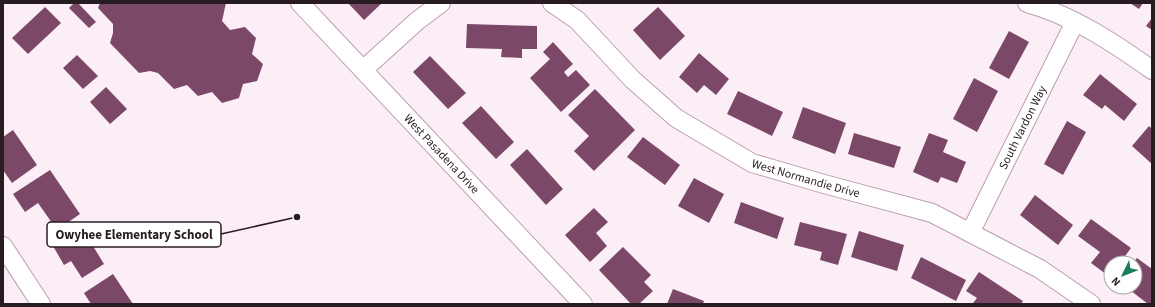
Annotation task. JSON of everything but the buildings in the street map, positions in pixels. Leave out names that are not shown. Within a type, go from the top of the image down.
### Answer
[{"type":"street","name":"West Pasadena Drive","points":[[300,3],[583,304]]},
{"type":"street","points":[[363,70],[417,21],[441,3]]},
{"type":"street","name":"West Normandie Drive","points":[[552,3],[577,20],[633,80],[676,118],[752,163],[932,213],[1040,269],[1091,304]]},
{"type":"street","points":[[1027,3],[1075,22],[1124,50],[1152,70]]},
{"type":"street","name":"South Vardon Way","points":[[970,233],[1075,22]]},
{"type":"street","points":[[3,246],[41,304]]},
{"type":"place","name":"Owyhee Elementary School","points":[[297,217]]}]
